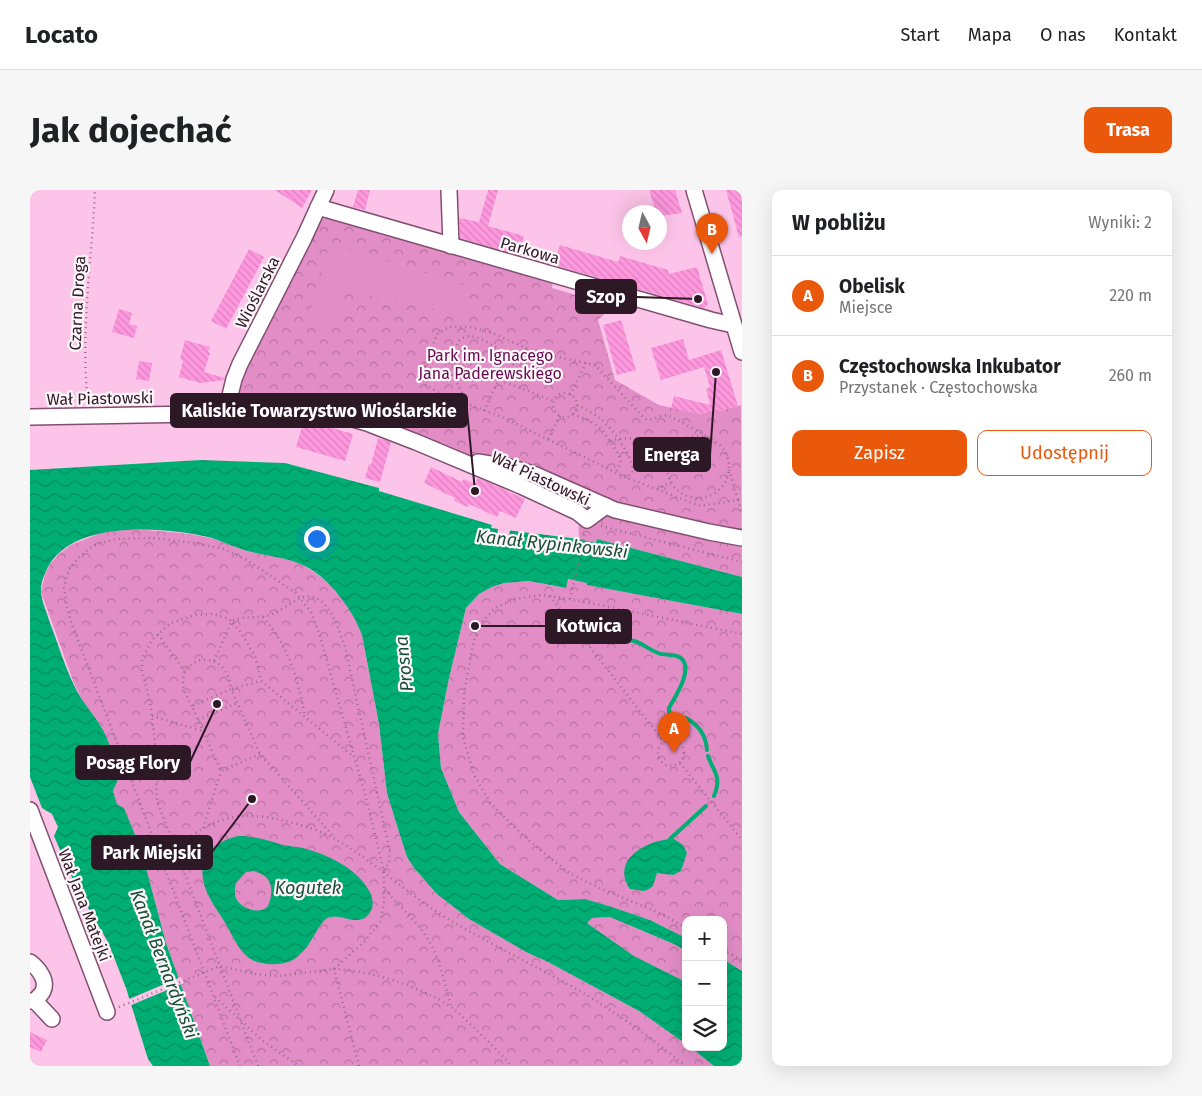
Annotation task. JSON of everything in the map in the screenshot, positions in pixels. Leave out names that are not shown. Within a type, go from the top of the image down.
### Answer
[{"type":"street","name":"Wioślarska","points":[[226,412],[234,379],[240,364],[304,238],[326,190]]},
{"type":"street","points":[[449,190],[452,246]]},
{"type":"street","points":[[694,190],[742,352]]},
{"type":"street","name":"Parkowa","points":[[318,207],[733,325]]},
{"type":"street","name":"Wał Piastowski","points":[[30,417],[226,412],[285,408],[322,410],[367,423],[464,463],[577,512],[587,520]]},
{"type":"street","points":[[464,463],[484,462],[536,475],[615,510],[742,538]]},
{"type":"street","points":[[587,520],[606,506]]},
{"type":"street","name":"Wał Jana Matejki","points":[[30,810],[111,1010]]},
{"type":"street","points":[[30,962],[36,966],[44,980],[43,991],[32,1001],[52,1019]]},
{"type":"path","name":"Czarna Droga","points":[[89,416],[85,375],[86,302],[95,190]]},
{"type":"path","points":[[738,500],[700,506],[625,478],[502,417],[439,393],[424,384],[422,374],[434,337],[440,331],[449,327],[470,326],[482,329],[535,352],[595,365],[645,419],[652,420],[668,415],[710,438],[723,449],[742,512]]},
{"type":"path","points":[[425,366],[442,373],[450,370],[457,363],[459,354],[457,344],[460,338],[465,336],[475,336],[515,362]]},
{"type":"path","points":[[484,411],[496,385],[526,348]]},
{"type":"path","points":[[457,363],[554,401]]},
{"type":"path","points":[[570,395],[586,363]]},
{"type":"path","points":[[450,370],[469,405]]},
{"type":"path","points":[[625,478],[634,469],[626,461],[617,450],[603,431],[594,423],[573,414],[564,417],[560,416],[554,409],[554,401],[561,394],[570,395],[574,398],[577,405],[603,420],[618,439],[626,461]]},
{"type":"path","points":[[573,414],[577,405]]},
{"type":"path","points":[[548,440],[560,416]]},
{"type":"path","points":[[710,438],[701,436],[684,439],[677,444],[670,453],[667,467],[671,482],[686,495],[703,497],[718,489],[727,474],[728,466]]},
{"type":"path","points":[[610,441],[634,438],[670,453]]},
{"type":"path","points":[[616,472],[626,461]]},
{"type":"path","points":[[656,490],[671,482]]},
{"type":"path","name":"Wał Piastowski","points":[[587,520],[598,525],[742,562]]},
{"type":"path","points":[[240,1066],[68,614],[64,588],[69,569],[90,548],[105,541],[140,538],[191,543],[223,549],[245,559],[289,588],[301,598],[311,612],[319,632],[355,758],[384,872],[383,913],[374,931],[352,954],[334,969]]},
{"type":"path","points":[[570,599],[583,540]]},
{"type":"path","points":[[682,926],[662,914],[597,887],[569,873],[528,839],[491,804],[474,774],[463,737],[464,693],[474,640],[482,622],[495,608],[515,599],[533,596],[570,599],[742,634]]},
{"type":"path","points":[[550,596],[664,742]]},
{"type":"path","points":[[214,661],[232,621],[242,618],[263,617],[301,598],[310,597],[320,600],[328,606],[345,648],[390,852],[389,862],[384,872]]},
{"type":"path","points":[[258,1066],[157,800],[152,716],[141,664],[144,653],[158,634],[171,623],[196,615],[213,614],[226,618],[232,621],[255,656],[261,681],[355,758]]},
{"type":"path","points":[[263,617],[277,635],[291,661],[298,682],[305,716]]},
{"type":"path","points":[[158,634],[185,672]]},
{"type":"path","points":[[202,828],[221,770],[184,690],[183,678],[188,668],[198,662],[208,660],[214,661],[226,672],[231,689],[260,754],[336,839],[438,913],[482,939],[578,990],[619,1015],[686,1066]]},
{"type":"path","points":[[192,706],[231,689],[261,681]]},
{"type":"path","points":[[198,720],[237,703]]},
{"type":"path","points":[[152,716],[203,731]]},
{"type":"path","points":[[675,741],[681,745],[684,753],[680,763],[667,766],[660,761],[658,749],[664,742],[675,741]]},
{"type":"path","points":[[221,770],[260,754]]},
{"type":"path","points":[[680,763],[742,840]]},
{"type":"path","points":[[174,847],[202,828],[231,817],[253,816],[292,824],[336,839]]},
{"type":"path","points":[[157,846],[172,840]]},
{"type":"path","points":[[384,888],[430,942],[438,961],[451,1007]]},
{"type":"path","points":[[727,952],[742,960]]},
{"type":"path","points":[[111,1010],[220,966],[262,975],[278,976],[334,969],[359,971],[422,992],[451,1007],[512,1066]]},
{"type":"path","points":[[334,969],[359,1066]]},
{"type":"path","points":[[214,996],[263,1041],[300,1066]]},
{"type":"green space","name":"Park im. Ignacego Jana Paderewskiego","points":[[331,217],[553,281],[552,288],[613,306],[598,320],[615,380],[659,405],[701,414],[741,405],[742,577],[597,539],[596,544],[579,539],[578,509],[368,420],[241,407],[237,403],[236,392],[240,375],[317,223],[324,218]]},
{"type":"green space","points":[[330,244],[472,287],[463,318],[380,293],[378,298],[347,289],[335,326],[308,318]]},
{"type":"green space","points":[[131,529],[200,536],[215,539],[245,551],[286,559],[309,568],[319,575],[345,603],[358,624],[362,635],[379,724],[387,793],[407,857],[414,868],[437,894],[469,919],[526,952],[639,1011],[682,1041],[682,1051],[695,1051],[714,1066],[210,1066],[166,943],[141,849],[124,808],[117,804],[113,791],[118,777],[109,744],[101,726],[82,700],[73,681],[41,592],[45,574],[50,564],[59,554],[71,545],[101,533]]},
{"type":"green space","points":[[567,579],[588,583],[588,585],[742,614],[742,971],[727,962],[727,916],[682,916],[682,936],[650,920],[585,899],[558,900],[500,864],[459,812],[441,768],[438,734],[466,608],[479,594],[504,583],[529,581],[565,588]]},
{"type":"green space","points":[[610,917],[682,949],[682,980],[634,956],[587,923],[592,918]]},
{"type":"water","points":[[201,460],[285,463],[379,488],[379,491],[492,525],[491,528],[579,539],[596,543],[597,539],[742,577],[742,614],[587,585],[587,583],[568,579],[566,588],[529,581],[504,583],[492,587],[479,594],[466,608],[438,734],[441,768],[459,812],[500,864],[558,900],[585,899],[650,920],[682,936],[682,949],[610,917],[592,918],[587,923],[634,956],[682,980],[682,1041],[639,1011],[526,952],[469,919],[437,894],[414,868],[407,857],[387,793],[379,724],[362,635],[348,608],[328,583],[312,570],[298,563],[246,551],[212,538],[171,531],[124,530],[101,533],[80,540],[62,550],[49,565],[42,580],[41,590],[44,607],[70,676],[78,693],[99,723],[108,741],[118,775],[113,791],[117,804],[124,808],[141,849],[166,943],[210,1066],[153,1066],[148,1059],[126,988],[108,942],[77,889],[54,836],[58,827],[52,814],[42,808],[30,777],[30,470]]},
{"type":"water","name":"Kogutek","points":[[239,836],[267,840],[286,846],[303,848],[341,863],[363,881],[370,892],[373,904],[371,911],[359,920],[336,917],[326,919],[307,947],[293,960],[271,964],[254,961],[245,955],[235,941],[205,887],[203,868],[208,853],[221,842]],"holes":[[[254,871],[266,877],[270,883],[271,896],[267,907],[254,910],[238,902],[235,896],[235,888],[236,883],[246,872]]]},
{"type":"water","points":[[674,839],[683,845],[687,853],[681,871],[673,875],[657,873],[653,886],[644,891],[630,889],[625,878],[628,860],[643,847],[664,840]]},
{"type":"water","points":[[727,962],[742,971],[742,1066],[714,1066],[695,1051],[727,1051]]},
{"type":"pier","points":[[498,529],[510,530],[509,537],[512,538],[511,542],[491,540],[492,535],[497,535]]},
{"type":"pier","points":[[181,977],[184,983],[129,1006],[127,1000]]},
{"type":"building","points":[[275,190],[312,190],[302,208]]},
{"type":"building","points":[[358,190],[370,190],[365,210],[353,207]]},
{"type":"building","points":[[488,190],[498,190],[488,226],[524,236],[519,255],[460,238],[459,218],[479,222]]},
{"type":"building","points":[[649,190],[675,190],[682,213],[667,215],[667,205],[654,205]]},
{"type":"building","points":[[726,190],[742,190],[742,236],[739,237]]},
{"type":"building","points":[[560,245],[618,262],[620,256],[668,270],[669,274],[697,267],[708,304],[704,308],[554,265]]},
{"type":"building","points":[[249,249],[264,257],[226,329],[211,321]]},
{"type":"building","points":[[119,309],[132,313],[129,324],[137,326],[134,338],[112,332]]},
{"type":"building","points":[[621,320],[636,370],[617,375],[603,325]]},
{"type":"building","points":[[683,339],[689,360],[721,350],[738,406],[701,414],[671,408],[674,396],[710,405],[706,389],[710,387],[704,367],[661,380],[651,348]]},
{"type":"building","points":[[185,340],[210,347],[204,372],[225,378],[224,380],[201,383],[179,377],[183,360],[180,359]]},
{"type":"building","points":[[139,361],[152,363],[149,381],[136,379]]},
{"type":"building","points":[[304,420],[353,434],[345,461],[296,447]]},
{"type":"building","points":[[378,438],[391,442],[380,482],[365,478],[369,464],[371,465]]},
{"type":"building","points":[[431,467],[462,482],[464,479],[475,484],[478,478],[525,499],[516,518],[500,511],[497,517],[469,504],[468,507],[454,501],[455,498],[424,483]]},
{"type":"building","points":[[30,1032],[47,1040],[41,1052],[30,1047]]},
{"type":"waterway","points":[[617,631],[616,637],[618,640],[635,641],[658,653],[679,656],[681,658],[684,663],[684,676],[669,708],[669,712],[676,716]]},
{"type":"waterway","points":[[686,718],[701,731],[707,750]]},
{"type":"waterway","points":[[708,756],[717,779],[714,796]]},
{"type":"waterway","points":[[670,839],[706,806]]},
{"type":"place","name":"Częstochowska Inkubator","points":[[712,254]]},
{"type":"place","name":"Szop","points":[[698,299]]},
{"type":"place","name":"Energa","points":[[716,372]]},
{"type":"place","name":"Kaliskie Towarzystwo Wioślarskie","points":[[475,491]]},
{"type":"place","name":"Kotwica","points":[[475,626]]},
{"type":"place","name":"Posąg Flory","points":[[217,704]]},
{"type":"place","name":"Obelisk","points":[[674,753]]},
{"type":"place","name":"Park Miejski","points":[[252,799]]},
{"type":"water label","name":"Kanał Rypinkowski","points":[[552,544]]},
{"type":"water label","name":"Prosna","points":[[404,664]]},
{"type":"water label","name":"Kanał Bernardyński","points":[[164,964]]}]
